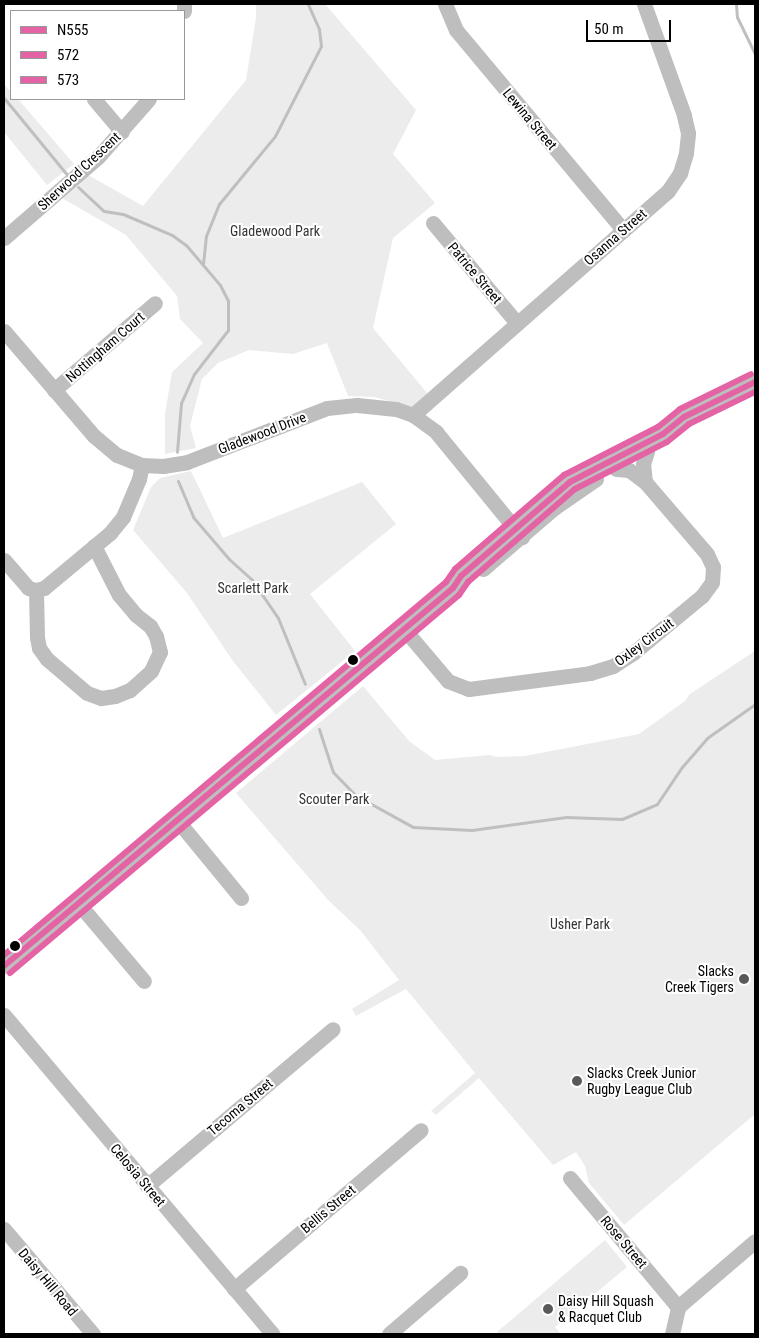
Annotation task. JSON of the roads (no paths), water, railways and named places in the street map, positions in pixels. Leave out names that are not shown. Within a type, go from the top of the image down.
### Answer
[{"type":"street","name":"Lewina Street","points":[[445,4],[456,30],[622,230]]},
{"type":"street","name":"Osanna Street","points":[[413,415],[668,191],[680,172],[686,153],[688,133],[684,115],[644,4]]},
{"type":"street","points":[[95,100],[122,132]]},
{"type":"street","name":"Sherwood Crescent","points":[[4,238],[98,157],[148,100]]},
{"type":"street","name":"Patrice Street","points":[[433,223],[517,323]]},
{"type":"street","name":"Nottingham Court","points":[[54,390],[156,304]]},
{"type":"street","name":"Gladewood Drive","points":[[4,331],[94,436],[117,455],[142,464],[163,466],[187,462],[328,408],[357,404],[396,409],[413,415],[436,432],[518,533]]},
{"type":"street","points":[[4,966],[404,629],[452,588],[461,576],[586,484],[647,452],[755,383]]},
{"type":"street","points":[[518,533],[584,474],[635,450],[663,434],[684,418],[755,383]]},
{"type":"street","points":[[645,482],[643,464],[647,452]]},
{"type":"street","points":[[4,560],[28,588],[36,590],[44,588],[94,546],[123,517],[139,479],[142,464]]},
{"type":"street","name":"Oxley Circuit","points":[[404,629],[448,681],[468,689],[590,673],[619,662],[633,653],[702,596],[712,582],[713,567],[707,554],[645,482],[629,470],[616,469]]},
{"type":"street","points":[[36,590],[37,637],[39,648],[47,659],[87,693],[101,698],[115,696],[130,690],[151,671],[160,652],[156,636],[150,626],[136,615],[119,595],[94,546]]},
{"type":"street","points":[[177,820],[241,898]]},
{"type":"street","points":[[78,904],[144,981]]},
{"type":"street","name":"Celosia Street","points":[[4,1015],[273,1334]]},
{"type":"street","name":"Tecoma Street","points":[[148,1186],[333,1029]]},
{"type":"street","name":"Bellis Street","points":[[234,1289],[421,1130]]},
{"type":"street","name":"Rose Street","points":[[570,1178],[678,1307]]},
{"type":"street","name":"Daisy Hill Road","points":[[4,1229],[93,1334]]},
{"type":"street","points":[[672,1334],[678,1307],[755,1241]]},
{"type":"street","points":[[389,1334],[460,1273]]},
{"type":"waterway","points":[[203,264],[206,236],[219,204],[275,136],[321,46],[319,29],[308,4]]},
{"type":"waterway","points":[[736,4],[737,17],[755,54]]},
{"type":"waterway","points":[[4,98],[68,176]]},
{"type":"waterway","points":[[78,187],[104,211],[123,214],[172,235],[186,245],[220,285],[228,301],[228,330],[194,374],[181,403],[177,452]]},
{"type":"waterway","points":[[178,481],[193,517],[229,559],[252,580],[278,618],[305,684]]},
{"type":"waterway","points":[[319,729],[333,772],[355,795],[413,827],[472,830],[566,817],[622,819],[657,804],[682,767],[707,738],[755,704]]},
{"type":"place","name":"Slacks Creek Tigers","points":[[744,979]]},
{"type":"place","name":"Slacks Creek Junior Rugby League Club","points":[[577,1081]]},
{"type":"place","name":"Daisy Hill Squash & Racquet Club","points":[[548,1309]]},
{"type":"park label","name":"Gladewood Park","points":[[275,231]]},
{"type":"park label","name":"Scarlett Park","points":[[253,588]]},
{"type":"park label","name":"Scouter Park","points":[[334,799]]},
{"type":"park label","name":"Usher Park","points":[[580,924]]}]
